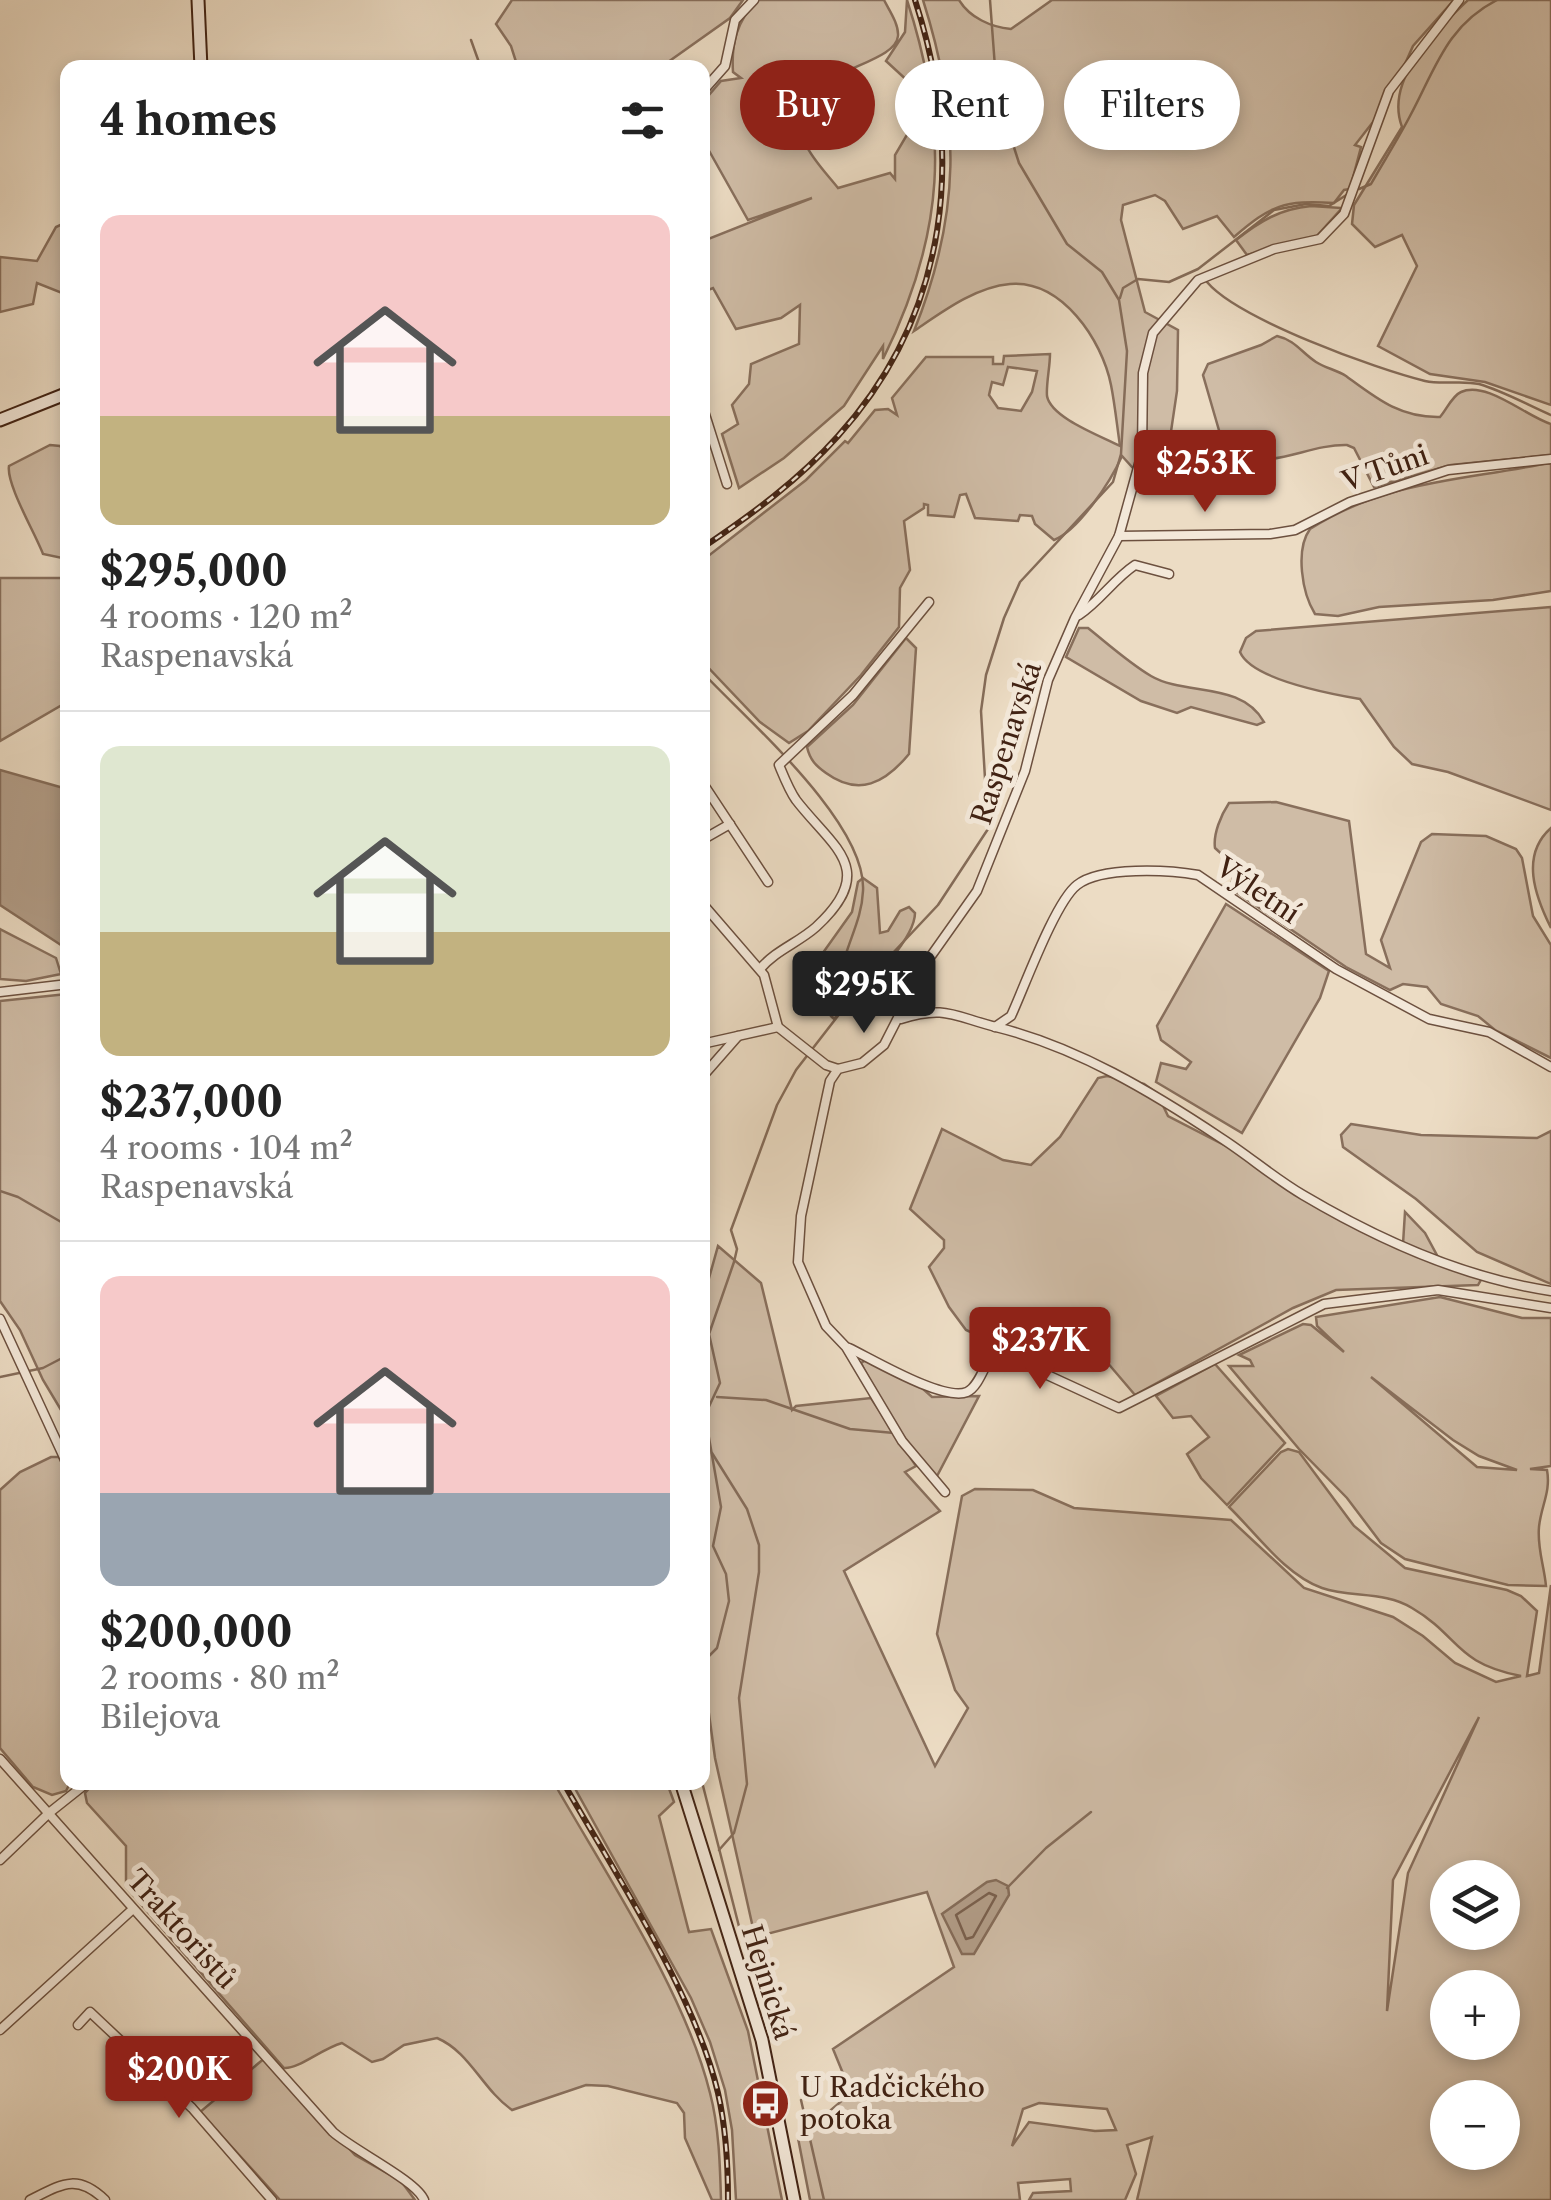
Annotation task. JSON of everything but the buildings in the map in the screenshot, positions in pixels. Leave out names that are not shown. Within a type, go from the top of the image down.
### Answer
[{"type":"main road","points":[[198,0],[201,60]]},
{"type":"main road","points":[[0,420],[60,396]]},
{"type":"main road","name":"Hejnická","points":[[684,1790],[762,2040],[794,2200]]},
{"type":"street","points":[[710,83],[725,66],[736,20],[754,0]]},
{"type":"street","name":"Raspenavská","points":[[838,1069],[862,1063],[884,1045],[926,962],[977,891],[1026,770],[1048,680],[1075,618],[1119,536],[1142,453],[1142,373],[1152,333],[1198,280],[1274,248],[1320,239],[1344,214],[1389,92],[1459,0]]},
{"type":"street","points":[[710,430],[727,484]]},
{"type":"street","name":"V Tůni","points":[[1119,536],[1270,534],[1295,530],[1350,502],[1448,470],[1551,458]]},
{"type":"street","name":"Raspenavská","points":[[1075,618],[1099,602],[1122,573],[1135,565],[1169,574]]},
{"type":"street","points":[[760,969],[772,955],[813,930],[834,908],[847,882],[842,851],[794,797],[778,765],[853,695],[929,602]]},
{"type":"street","points":[[710,794],[768,882]]},
{"type":"street","points":[[710,835],[730,824]]},
{"type":"street","name":"Výletní","points":[[995,1027],[1011,1016],[1060,910],[1076,886],[1099,876],[1171,870],[1198,875],[1336,969],[1429,1019],[1489,1032],[1551,1068]]},
{"type":"street","points":[[710,912],[760,969],[778,1027],[826,1065],[838,1069],[830,1081],[800,1216],[798,1262],[826,1326],[846,1347],[902,1442],[944,1492]]},
{"type":"street","points":[[0,992],[60,985]]},
{"type":"street","points":[[900,1019],[933,1009],[1026,1034],[1106,1069],[1220,1137],[1300,1194],[1379,1236],[1502,1283],[1551,1290]]},
{"type":"street","points":[[710,1042],[778,1027]]},
{"type":"street","points":[[710,1069],[738,1036]]},
{"type":"street","points":[[846,1347],[935,1389],[956,1393],[968,1392],[975,1386],[993,1352],[1012,1352],[1043,1373],[1119,1408],[1324,1304],[1438,1290],[1551,1308]]},
{"type":"street","points":[[0,1319],[60,1449]]},
{"type":"street","name":"Traktoristů","points":[[0,1758],[333,2132],[354,2151],[414,2186],[425,2200]]},
{"type":"street","points":[[0,1860],[78,1790]]},
{"type":"street","points":[[0,2030],[133,1909]]},
{"type":"street","points":[[78,2025],[90,2012],[192,2108],[272,2200]]},
{"type":"street","points":[[30,2200],[70,2182],[91,2186],[105,2200]]},
{"type":"shaded area","points":[[512,0],[743,0],[730,18],[671,60],[515,60],[496,24]]},
{"type":"shaded area","points":[[757,0],[884,0],[898,36],[892,47],[872,60],[740,60],[740,77],[733,72],[733,51],[740,25]]},
{"type":"shaded area","points":[[907,0],[923,60],[895,60],[895,69],[886,61],[905,32]]},
{"type":"shaded area","points":[[923,0],[959,0],[982,21],[1011,29],[1052,0],[1454,0],[1413,46],[1387,104],[1355,145],[1361,147],[1350,189],[1344,190],[1334,203],[1279,207],[1234,237],[1217,216],[1183,229],[1165,201],[1155,195],[1123,205],[1121,220],[1145,312],[1178,330],[1177,391],[1165,472],[1141,477],[1122,456],[1084,516],[1054,540],[1035,524],[1032,516],[1020,515],[1018,521],[975,518],[966,494],[960,495],[954,517],[928,515],[928,505],[924,504],[924,508],[904,521],[910,570],[900,588],[899,627],[861,675],[808,731],[789,743],[760,722],[710,669],[710,555],[806,480],[845,441],[848,443],[875,410],[888,409],[897,415],[892,398],[926,357],[993,357],[993,364],[1003,364],[1004,356],[1050,354],[1047,396],[1057,412],[1120,446],[1111,385],[1099,350],[1077,316],[1046,292],[1029,285],[997,286],[959,302],[914,331],[941,247],[950,150],[1044,150],[1044,60],[939,60]],"holes":[[[1008,367],[1037,371],[1032,392],[1021,411],[998,408],[989,395],[992,382],[1003,385]]]},
{"type":"shaded area","points":[[1468,0],[1551,0],[1551,405],[1485,382],[1430,374],[1378,346],[1417,266],[1402,235],[1375,247],[1352,224],[1354,205],[1402,127],[1398,109],[1407,74],[1428,41]]},
{"type":"shaded area","points":[[740,78],[740,150],[809,150],[838,188],[890,173],[895,179],[898,150],[935,150],[929,225],[919,269],[883,359],[883,346],[844,406],[784,458],[739,488],[722,434],[738,424],[732,405],[749,384],[751,364],[799,344],[800,305],[781,318],[736,329],[713,288],[710,289],[710,238],[812,198],[748,220],[710,152],[710,94],[721,81]]},
{"type":"shaded area","points":[[1311,206],[1342,208],[1315,238],[1247,255],[1236,240],[1271,217]]},
{"type":"shaded area","points":[[60,225],[60,292],[37,283],[33,304],[0,312],[0,257],[37,261]]},
{"type":"shaded area","points":[[1277,336],[1378,399],[1413,414],[1440,417],[1461,392],[1494,395],[1551,424],[1551,455],[1451,465],[1374,487],[1354,448],[1347,445],[1256,460],[1225,451],[1203,375],[1208,364]]},
{"type":"shaded area","points":[[50,445],[60,446],[60,558],[43,554],[16,496],[9,466]]},
{"type":"shaded area","points":[[1548,463],[1551,591],[1493,600],[1379,607],[1338,616],[1315,614],[1302,571],[1303,548],[1310,529],[1396,491]]},
{"type":"shaded area","points":[[0,578],[60,578],[60,706],[0,741]]},
{"type":"shaded area","points":[[1551,607],[1551,810],[1448,772],[1412,764],[1394,747],[1360,699],[1276,678],[1247,662],[1240,652],[1246,638],[1256,631]]},
{"type":"shaded area","points":[[1079,628],[1088,628],[1151,676],[1241,700],[1264,722],[1257,725],[1191,707],[1177,713],[1141,701],[1066,657]]},
{"type":"shaded area","points":[[906,638],[916,648],[909,754],[891,773],[871,783],[838,780],[816,765],[807,747],[853,705]]},
{"type":"shaded area","points":[[1276,802],[1349,821],[1366,954],[1390,968],[1381,940],[1421,842],[1432,834],[1486,836],[1516,849],[1522,858],[1533,916],[1551,945],[1551,1058],[1495,1030],[1478,1016],[1441,1004],[1427,987],[1403,984],[1390,990],[1346,967],[1230,888],[1232,865],[1215,848],[1223,813],[1229,803]]},
{"type":"shaded area","points":[[1551,828],[1551,928],[1536,889],[1533,863],[1541,839]]},
{"type":"shaded area","points":[[863,878],[877,888],[880,933],[888,931],[900,911],[909,907],[915,913],[895,954],[834,1019],[800,985],[852,912],[858,882]]},
{"type":"shaded area","points":[[1226,904],[1329,971],[1320,998],[1242,1133],[1156,1082],[1161,1063],[1186,1069],[1191,1062],[1161,1040],[1157,1026]]},
{"type":"shaded area","points":[[0,929],[56,958],[60,971],[60,974],[26,981],[0,979]]},
{"type":"shaded area","points":[[60,995],[60,1408],[20,1330],[0,1301],[0,1001]]},
{"type":"shaded area","points":[[1107,1076],[1144,1084],[1157,1093],[1168,1116],[1259,1163],[1368,1234],[1403,1244],[1405,1212],[1425,1233],[1438,1257],[1482,1278],[1478,1285],[1336,1290],[1293,1308],[1135,1395],[1083,1334],[1066,1337],[1046,1366],[966,1330],[949,1307],[929,1267],[944,1248],[944,1240],[910,1209],[942,1129],[1003,1160],[1031,1165],[1060,1137],[1098,1078]]},
{"type":"shaded area","points":[[1351,1124],[1421,1135],[1537,1138],[1551,1131],[1551,1284],[1477,1252],[1416,1199],[1343,1147],[1341,1135]]},
{"type":"shaded area","points":[[718,1246],[761,1283],[792,1410],[796,1406],[871,1398],[916,1466],[905,1472],[940,1511],[844,1571],[935,1766],[968,1708],[955,1690],[937,1634],[962,1496],[975,1489],[1033,1490],[1074,1508],[1231,1520],[1304,1588],[1393,1617],[1455,1663],[1496,1682],[1521,1676],[1482,1664],[1428,1618],[1402,1603],[1333,1591],[1308,1582],[1283,1564],[1229,1507],[1281,1452],[1299,1452],[1354,1526],[1405,1568],[1507,1590],[1521,1596],[1537,1611],[1527,1676],[1539,1673],[1551,1585],[1551,2200],[1137,2200],[1152,2137],[1127,2145],[1136,2174],[1125,2200],[1029,2200],[1033,2193],[1071,2191],[1070,2179],[1018,2183],[1020,2200],[810,2200],[798,2138],[851,2093],[833,2049],[954,1967],[927,1892],[755,1937],[710,1721],[710,1274]],"holes":[[[1479,1717],[1408,1873],[1387,2011],[1393,1880]],[[1039,2103],[1107,2109],[1116,2130],[1029,2122],[1012,2146],[1023,2109]]]},
{"type":"shaded area","points":[[1440,1297],[1522,1318],[1551,1318],[1551,1466],[1530,1469],[1547,1470],[1539,1535],[1546,1586],[1508,1585],[1405,1559],[1381,1543],[1347,1498],[1299,1449],[1229,1366],[1253,1366],[1239,1355],[1303,1324],[1311,1325],[1344,1352],[1317,1326],[1316,1317]],"holes":[[[1371,1377],[1479,1456],[1517,1470],[1477,1467]]]},
{"type":"shaded area","points":[[866,1360],[932,1397],[979,1396],[936,1478],[887,1415],[861,1363]]},
{"type":"shaded area","points":[[1215,1364],[1285,1443],[1227,1505],[1201,1478],[1187,1454],[1209,1437],[1191,1416],[1173,1418],[1156,1396]]},
{"type":"shaded area","points":[[51,1457],[60,1459],[60,1790],[66,1790],[52,1795],[33,1787],[0,1748],[0,1490],[20,1472]]},
{"type":"shaded area","points":[[558,1790],[642,1934],[698,2054],[713,2106],[721,2200],[712,2200],[685,2138],[684,2113],[677,2103],[608,2086],[586,2085],[512,2110],[458,2052],[437,2038],[404,2045],[372,2062],[342,2043],[284,2068],[126,1887],[126,1846],[87,1803],[85,1793]]},
{"type":"shaded area","points":[[576,1790],[670,1790],[674,1802],[659,1816],[689,1932],[711,1929],[748,2031],[782,2200],[736,2200],[725,2090],[691,1998]]},
{"type":"shaded area","points":[[266,2057],[355,2155],[401,2181],[415,2200],[280,2200],[200,2112]]},
{"type":"water","points":[[0,770],[60,787],[60,944],[0,905]]},
{"type":"water","points":[[996,1880],[1008,1886],[1009,1895],[974,1954],[962,1954],[942,1914],[987,1882]]},
{"type":"waterway","points":[[710,1331],[737,1249],[731,1230],[777,1105],[796,1070],[858,990],[938,905],[988,829],[981,711],[986,675],[1004,618],[1020,582],[1113,482],[1121,454],[1127,351],[1119,300],[1102,272],[1067,244],[1019,163],[997,94],[990,0]]},
{"type":"waterway","points":[[1359,189],[1371,184],[1454,36],[1497,0]]},
{"type":"waterway","points":[[471,40],[478,60]]},
{"type":"waterway","points":[[1120,298],[1123,288],[1138,279],[1169,282],[1198,269],[1274,210],[1306,204],[1329,206],[1348,194]]},
{"type":"waterway","points":[[1207,282],[1247,311],[1343,354],[1425,381],[1479,384],[1551,415]]},
{"type":"waterway","points":[[710,680],[801,774],[846,835],[859,864],[861,908],[832,1017]]},
{"type":"waterway","points":[[0,1191],[60,1221]]},
{"type":"waterway","points":[[710,1338],[720,1383],[710,1404]]},
{"type":"waterway","points":[[0,1377],[43,1368],[60,1359]]},
{"type":"waterway","points":[[717,1397],[766,1400],[850,1429],[894,1433]]},
{"type":"waterway","points":[[710,1444],[721,1507],[713,1546],[726,1574],[729,1601],[717,1648],[710,1655]]},
{"type":"waterway","points":[[712,1453],[747,1509],[759,1545],[759,1572],[739,1698],[747,1784],[734,1833],[719,1850]]},
{"type":"waterway","points":[[704,1790],[744,1946]]},
{"type":"waterway","points":[[1007,1888],[1046,1848],[1091,1812]]},
{"type":"waterway","points":[[801,2100],[824,2200]]},
{"type":"railway","points":[[710,542],[774,496],[838,436],[876,388],[904,337],[925,284],[937,229],[942,173],[940,116],[931,58],[915,0]]},
{"type":"railway","points":[[568,1790],[651,1934],[707,2055],[721,2106],[728,2200]]},
{"type":"place","name":"U Radčického potoka","points":[[765,2103]]}]
